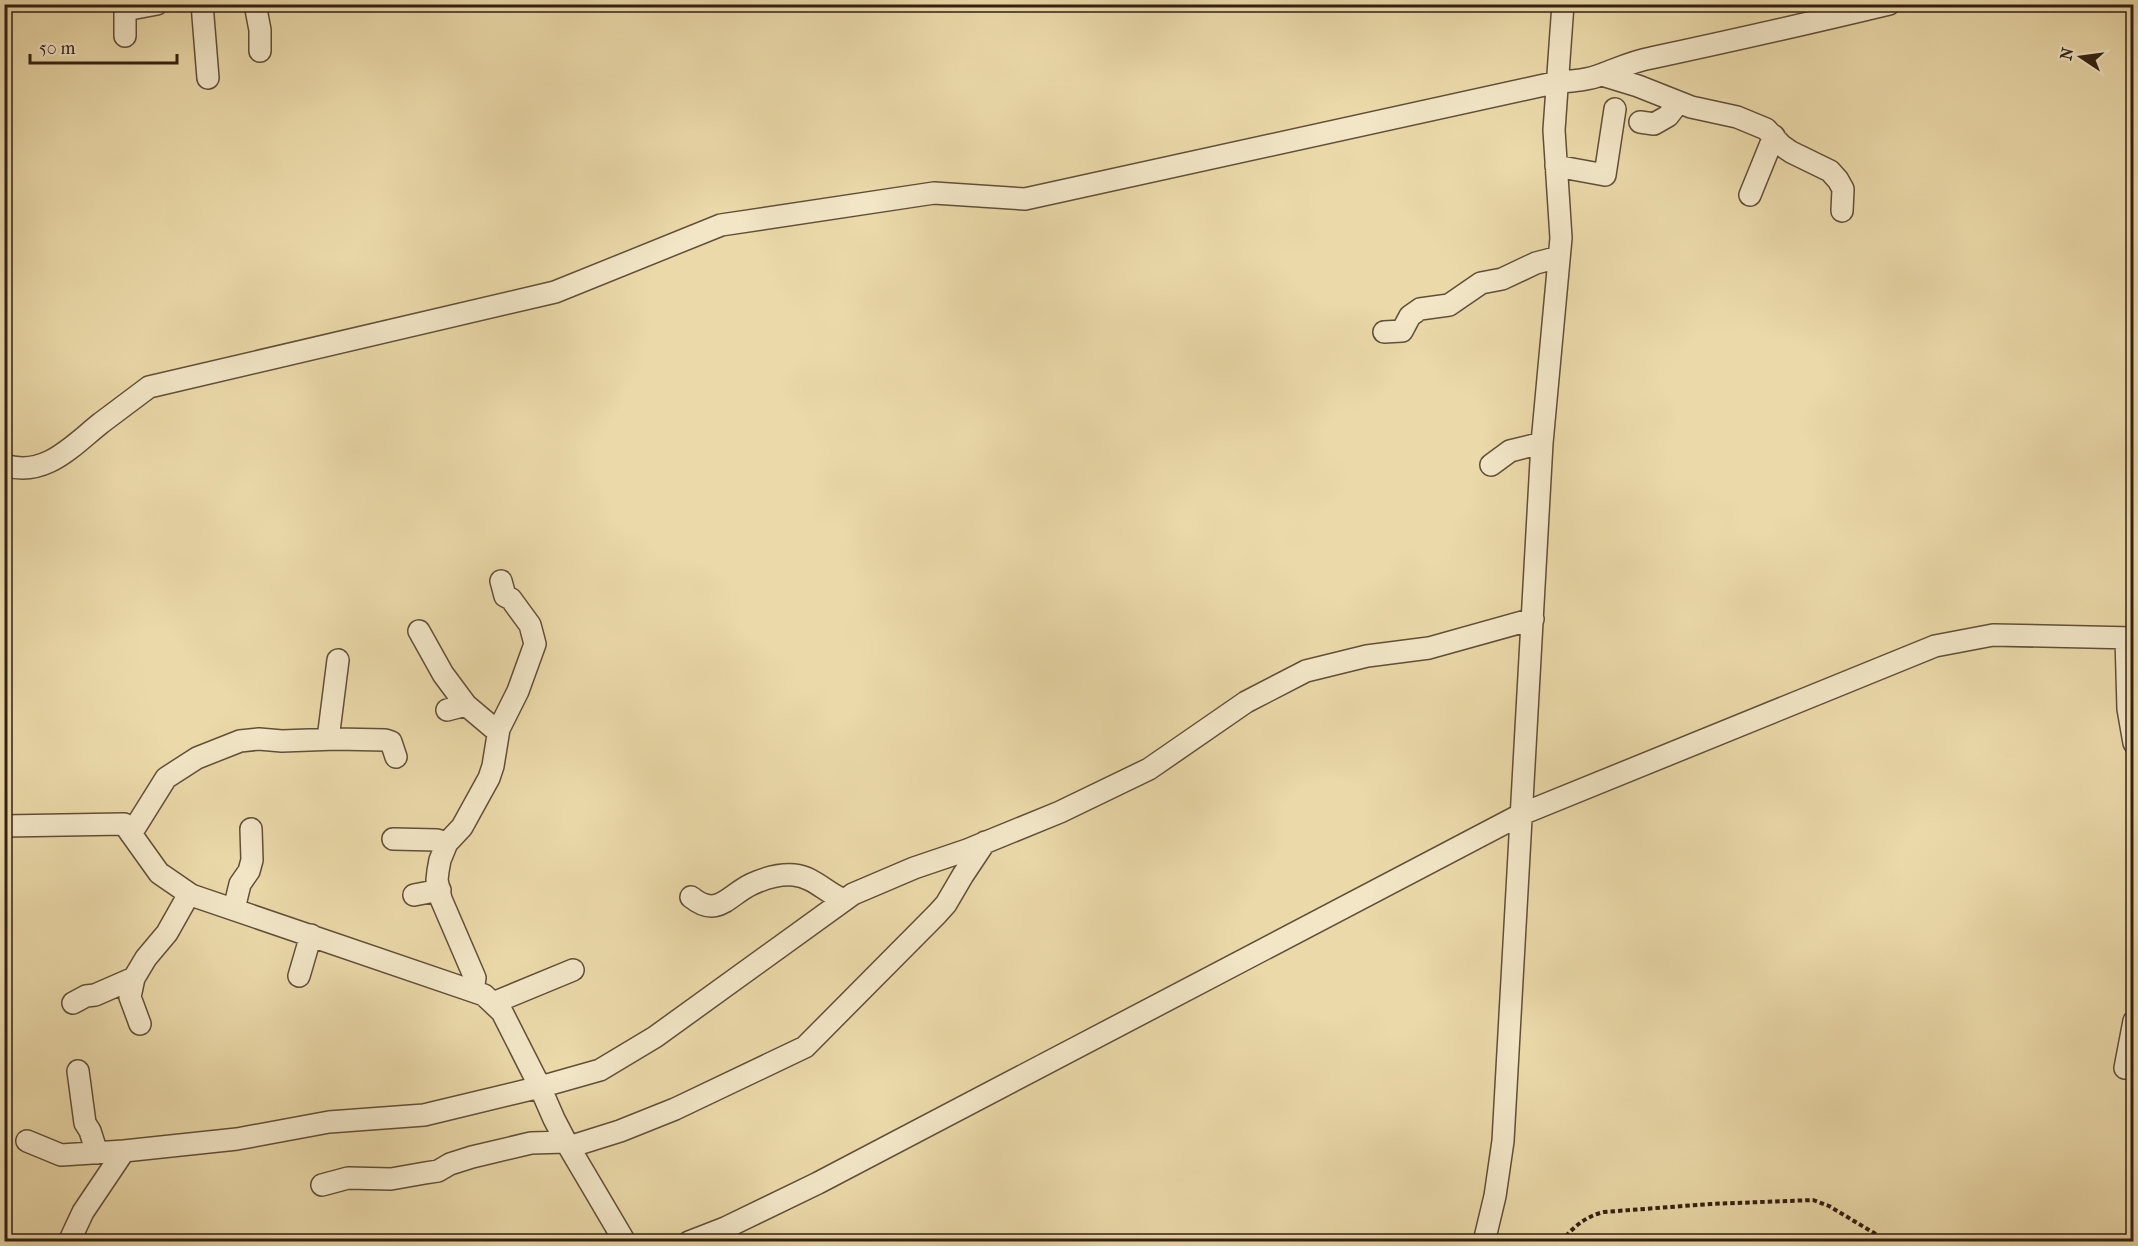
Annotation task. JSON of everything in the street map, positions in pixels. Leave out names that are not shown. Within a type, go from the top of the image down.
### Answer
[{"type":"street","points":[[124,36],[125,7],[157,4]]},
{"type":"street","points":[[202,4],[208,78]]},
{"type":"street","points":[[255,4],[260,30],[260,51]]},
{"type":"street","points":[[1484,1242],[1495,1196],[1503,1141],[1542,443],[1560,257],[1561,238],[1554,130],[1563,4]]},
{"type":"street","points":[[4,465],[16,469],[47,464],[65,454],[149,387],[555,292],[722,225],[934,193],[1025,199],[1558,82],[1602,75],[1622,65],[1650,58],[1889,4]]},
{"type":"street","points":[[1602,75],[1638,86],[1678,103],[1756,124],[1774,136],[1791,152],[1830,171],[1843,189],[1842,211]]},
{"type":"street","points":[[1640,122],[1654,124],[1668,116],[1678,103]]},
{"type":"street","points":[[1556,166],[1605,175],[1615,109]]},
{"type":"street","points":[[1750,195],[1774,136]]},
{"type":"street","points":[[1384,332],[1402,331],[1410,316],[1420,309],[1449,305],[1481,283],[1502,279],[1536,263],[1560,257]]},
{"type":"street","points":[[1491,465],[1510,451],[1542,443]]},
{"type":"street","points":[[473,991],[475,978],[441,899],[438,871],[447,843],[462,827],[477,797],[484,789],[493,766],[498,732],[518,691],[535,644],[530,625],[511,599],[505,596],[501,581]]},
{"type":"street","points":[[27,1141],[61,1155],[237,1139],[329,1122],[424,1115],[600,1070],[655,1037],[853,894],[914,868],[1060,813],[1149,769],[1246,702],[1306,671],[1367,656],[1429,648],[1533,619]]},
{"type":"street","points":[[419,631],[443,674],[457,707],[498,732]]},
{"type":"street","points":[[689,1242],[725,1228],[818,1183],[1522,814],[1935,646],[1993,635],[2130,638],[2128,701],[2133,743]]},
{"type":"street","points":[[328,739],[338,660]]},
{"type":"street","points":[[131,834],[166,778],[197,758],[240,741],[252,739],[385,740],[391,742],[396,757]]},
{"type":"street","points":[[4,826],[124,824],[159,873],[189,894],[484,995],[502,1012],[567,1145],[625,1242]]},
{"type":"street","points":[[234,909],[240,884],[249,871],[252,860],[252,829]]},
{"type":"street","points":[[393,839],[437,840],[447,843]]},
{"type":"street","points":[[322,1185],[348,1178],[391,1179],[438,1171],[450,1164],[472,1157],[531,1143],[567,1145],[620,1131],[675,1109],[806,1047],[942,909],[986,842]]},
{"type":"street","points":[[691,897],[701,905],[720,906],[750,885],[764,879],[793,875],[809,878],[831,895],[844,900]]},
{"type":"street","points":[[414,895],[440,890]]},
{"type":"street","points":[[140,1024],[130,997],[134,978],[146,958],[167,933],[189,894]]},
{"type":"street","points":[[299,976],[311,934]]},
{"type":"street","points":[[493,1003],[573,970]]},
{"type":"street","points":[[73,1004],[86,996],[95,995],[134,978]]},
{"type":"street","points":[[2125,1068],[2133,1022]]},
{"type":"street","points":[[78,1071],[85,1123],[97,1153]]},
{"type":"street","points":[[69,1242],[83,1212],[124,1151]]},
{"type":"path","points":[[1561,1242],[1574,1226],[1593,1214],[1604,1212],[1710,1204],[1813,1200],[1829,1206],[1889,1242]]}]
